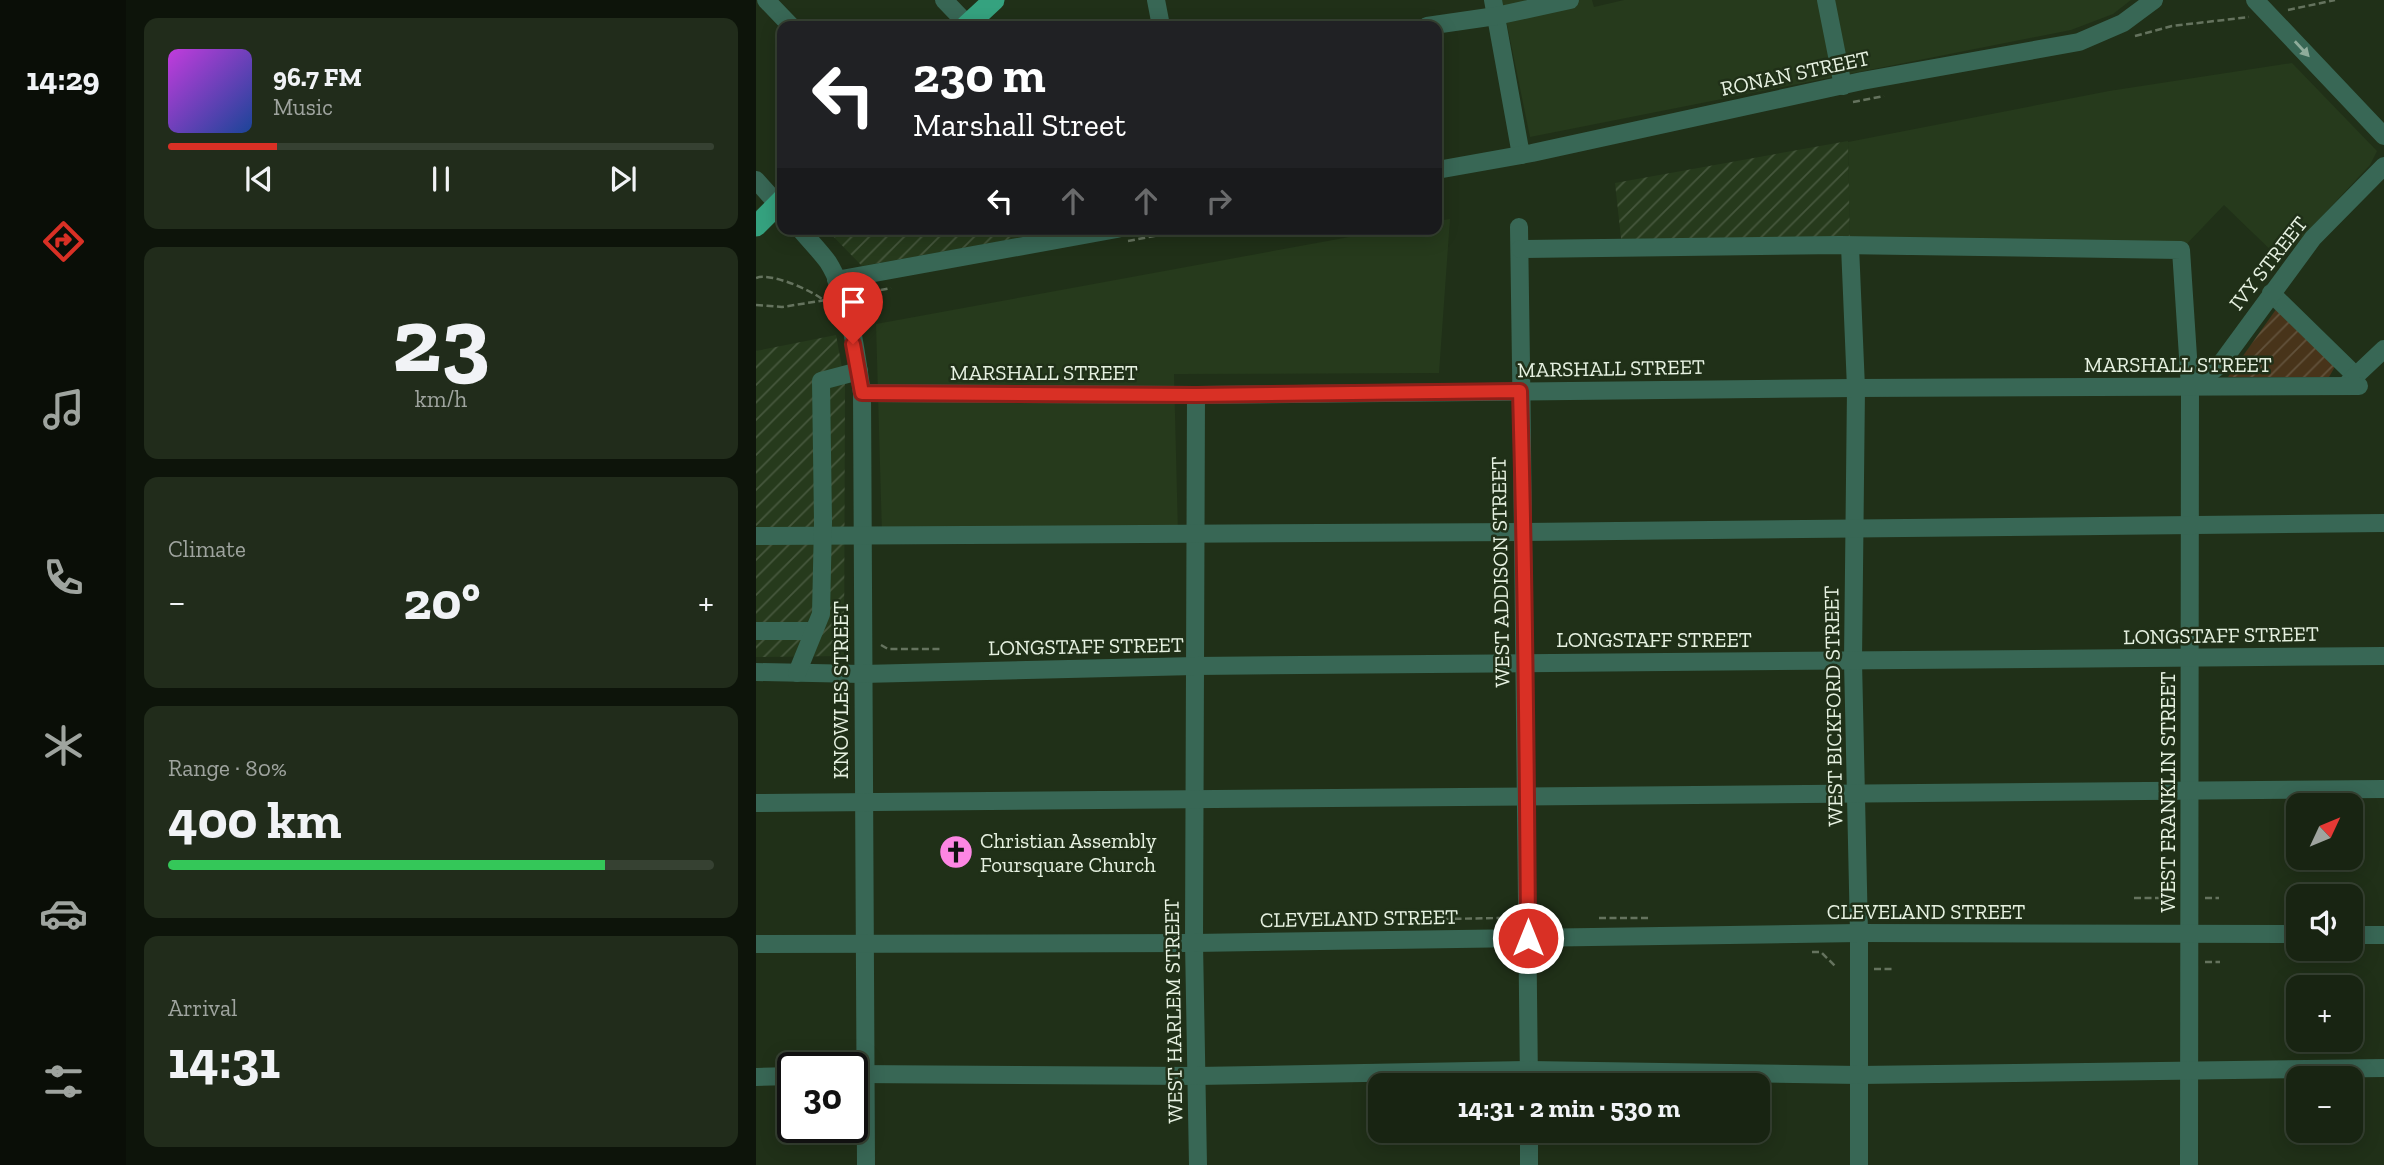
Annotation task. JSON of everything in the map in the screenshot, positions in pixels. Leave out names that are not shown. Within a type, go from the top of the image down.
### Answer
[{"type":"main road","points":[[971,21],[994,0]]},
{"type":"main road","points":[[756,226],[777,208]]},
{"type":"street","points":[[766,0],[786,21]]},
{"type":"street","points":[[944,0],[963,21]]},
{"type":"street","points":[[1157,0],[1160,21]]},
{"type":"street","points":[[1442,22],[1494,8],[1570,0]]},
{"type":"street","points":[[1826,0],[1843,86]]},
{"type":"street","name":"RONAN STREET","points":[[1442,169],[1521,155],[1843,86],[2078,42],[2123,23],[2154,0]]},
{"type":"street","points":[[2255,0],[2384,136]]},
{"type":"street","points":[[1494,8],[1521,155]]},
{"type":"street","name":"IVY STREET","points":[[2189,387],[2219,366],[2313,238],[2384,166]]},
{"type":"street","points":[[756,180],[777,200]]},
{"type":"street","name":"WEST ADDISON STREET","points":[[1519,226],[1528,796],[1529,1073]]},
{"type":"street","name":"KNOWLES STREET","points":[[805,235],[828,262],[836,280],[847,315],[862,393],[864,945],[859,1052]]},
{"type":"street","points":[[836,280],[1083,235]]},
{"type":"street","points":[[1520,249],[1850,246]]},
{"type":"street","name":"WEST FRANKLIN STREET","points":[[1850,246],[2181,250],[2189,387],[2189,1165]]},
{"type":"street","name":"WEST BICKFORD STREET","points":[[1850,246],[1856,388],[1853,661],[1859,933],[1859,1165]]},
{"type":"street","points":[[2271,293],[2353,383],[2384,349]]},
{"type":"street","points":[[797,673],[821,614],[821,381],[859,371]]},
{"type":"street","name":"MARSHALL STREET","points":[[862,393],[1196,395],[2189,387],[2353,383]]},
{"type":"street","name":"WEST HARLEM STREET","points":[[1196,395],[1194,943],[1198,1165]]},
{"type":"street","points":[[756,537],[2384,523]]},
{"type":"street","points":[[756,631],[814,631]]},
{"type":"street","name":"LONGSTAFF STREET","points":[[756,672],[862,674],[1195,666],[2384,656]]},
{"type":"street","points":[[756,803],[2384,789]]},
{"type":"street","name":"CLEVELAND STREET","points":[[756,944],[1194,943],[1859,933],[2286,934]]},
{"type":"street","points":[[2363,935],[2384,935]]},
{"type":"street","points":[[1770,1076],[2384,1068]]},
{"type":"street","points":[[868,1074],[1368,1077]]},
{"type":"street","points":[[756,1077],[777,1076]]},
{"type":"street","name":"KNOWLES STREET","points":[[864,1143],[866,1165]]},
{"type":"street","points":[[1529,1143],[1529,1165]]},
{"type":"path","points":[[2281,10],[2335,0]]},
{"type":"path","points":[[756,278],[763,275],[775,278],[824,301],[831,318]]},
{"type":"path","points":[[756,305],[782,307],[824,301]]},
{"type":"path","points":[[880,645],[888,649],[940,649]]},
{"type":"path","points":[[2134,898],[2169,898]]},
{"type":"path","points":[[2203,898],[2219,898]]},
{"type":"path","points":[[1444,919],[1500,918],[1505,915]]},
{"type":"path","points":[[1599,918],[1649,918]]},
{"type":"path","points":[[1808,952],[1821,952],[1836,967]]},
{"type":"path","points":[[2204,962],[2220,962]]},
{"type":"path","points":[[1873,970],[1895,969]]},
{"type":"shaded area","points":[[1502,0],[1592,0],[1594,7],[1624,0],[2131,0],[2113,14],[2071,30],[1530,137]]},
{"type":"shaded area","points":[[2292,63],[2377,151],[2370,165],[2281,260],[2224,205],[2181,250],[1850,246],[1848,142],[2109,91]]},
{"type":"shaded area","points":[[1848,141],[1850,246],[1622,247],[1615,183]]},
{"type":"shaded area","points":[[1450,219],[1439,373],[1174,374],[1178,533],[882,535],[876,324],[1360,235],[1442,235],[1442,220]]},
{"type":"shaded area","points":[[832,235],[1024,237],[862,266]]},
{"type":"shaded area","points":[[2277,308],[2337,363],[2329,377],[2228,377]]},
{"type":"shaded area","points":[[836,335],[845,384],[844,656],[756,657],[756,351]]},
{"type":"place","name":"Christian Assembly Foursquare Church","points":[[956,852]]},
{"type":"route","points":[[853,344],[862,393],[1196,395],[1520,391],[1528,938]]}]
